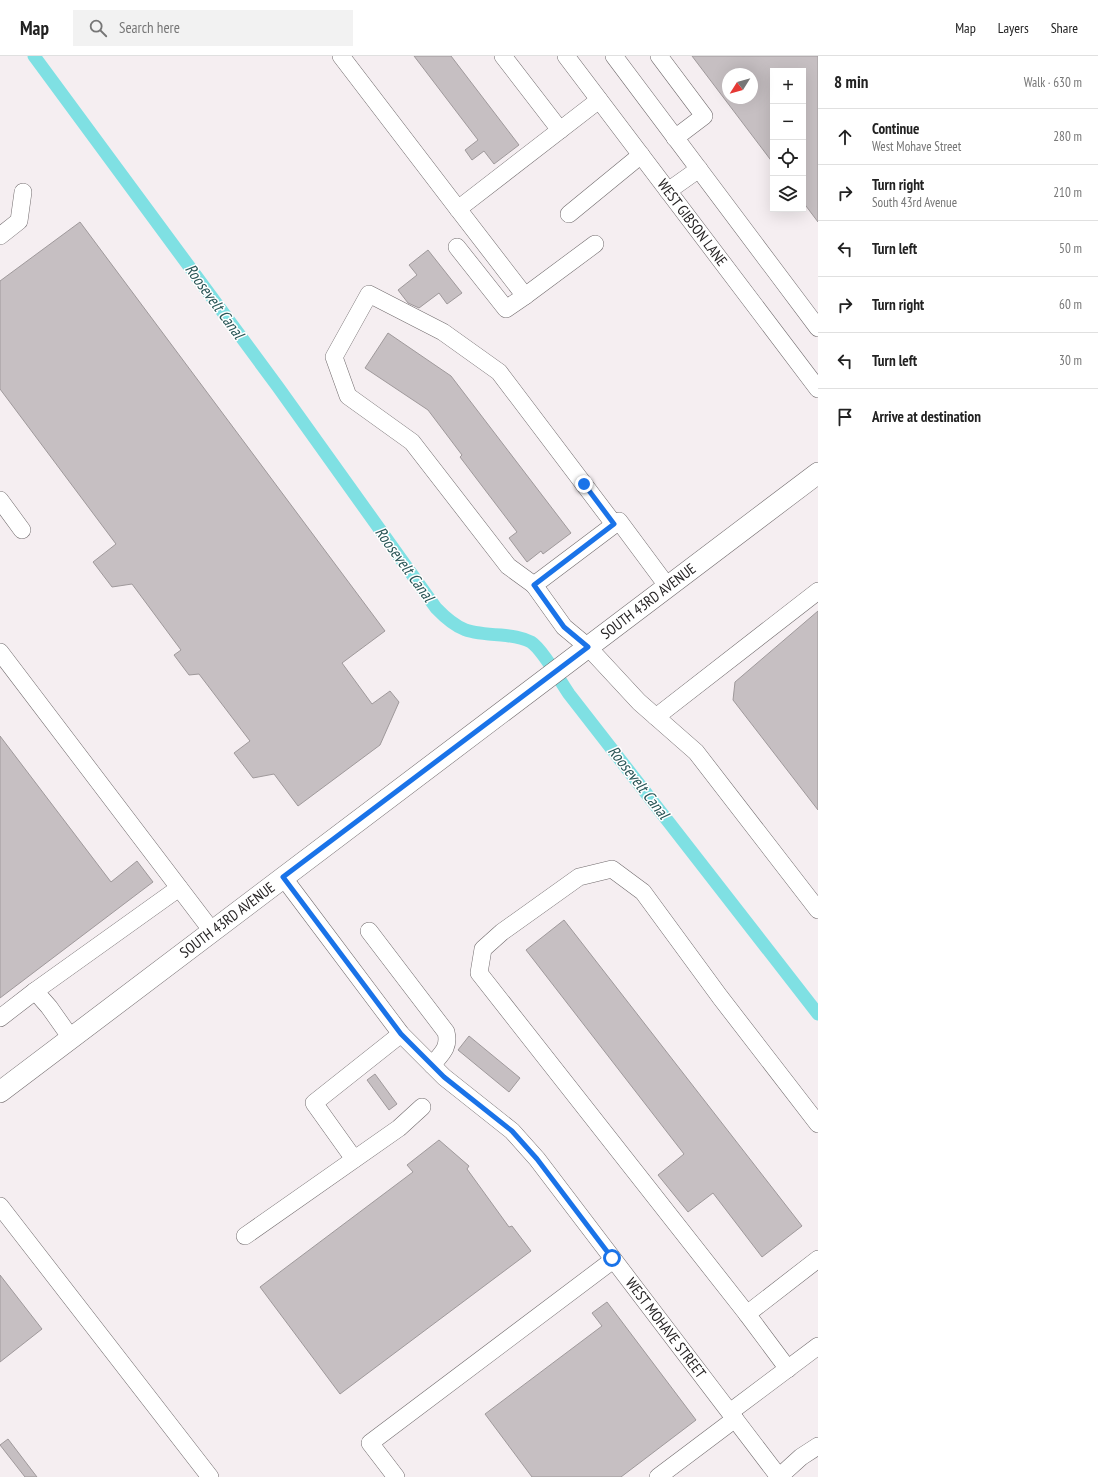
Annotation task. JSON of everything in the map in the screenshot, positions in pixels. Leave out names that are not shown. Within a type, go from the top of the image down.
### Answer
[{"type":"main road","name":"SOUTH 43RD AVENUE","points":[[0,1092],[818,473]]},
{"type":"street","points":[[341,56],[525,296]]},
{"type":"street","points":[[503,56],[560,130]]},
{"type":"street","name":"WEST GIBSON LANE","points":[[566,56],[818,389]]},
{"type":"street","points":[[659,56],[704,116],[675,138]]},
{"type":"street","points":[[616,57],[818,328]]},
{"type":"street","points":[[458,209],[599,100]]},
{"type":"street","points":[[569,214],[640,155]]},
{"type":"street","points":[[668,191],[699,169]]},
{"type":"street","points":[[0,236],[19,221],[23,192]]},
{"type":"street","points":[[457,247],[506,309],[595,244]]},
{"type":"street","points":[[614,524],[499,372],[443,332],[369,294],[334,357],[348,396],[412,442],[508,566],[534,585],[564,627],[588,647],[639,702],[696,752],[818,910]]},
{"type":"street","points":[[0,500],[22,530]]},
{"type":"street","points":[[534,585],[618,521],[668,587]]},
{"type":"street","points":[[656,717],[818,591]]},
{"type":"street","points":[[0,652],[212,931]]},
{"type":"street","points":[[788,1369],[747,1314],[479,973],[483,949],[502,932],[579,877],[612,869],[643,892],[720,997],[818,1124]]},
{"type":"street","name":"WEST MOHAVE STREET","points":[[283,877],[401,1034],[444,1077],[512,1131],[537,1159],[779,1477]]},
{"type":"street","points":[[0,1018],[35,991],[180,888]]},
{"type":"street","points":[[369,931],[446,1032],[448,1039],[447,1046],[432,1065]]},
{"type":"street","points":[[35,991],[49,1007],[70,1038]]},
{"type":"street","points":[[354,1159],[314,1103],[401,1034]]},
{"type":"street","points":[[245,1236],[399,1128],[422,1107]]},
{"type":"street","points":[[0,1206],[210,1477]]},
{"type":"street","points":[[747,1314],[818,1259]]},
{"type":"street","points":[[396,1477],[370,1443],[613,1260]]},
{"type":"street","points":[[658,1477],[788,1369],[818,1346]]},
{"type":"street","points":[[779,1477],[818,1446]]},
{"type":"building","points":[[414,56],[451,56],[519,145],[494,164],[484,151],[472,160],[465,150],[478,140]]},
{"type":"building","points":[[692,56],[818,56],[818,222],[806,206],[806,68],[770,68],[770,159],[728,104],[758,104],[758,68],[722,68],[722,96]]},
{"type":"building","points":[[80,222],[385,631],[342,663],[372,704],[390,691],[399,702],[380,745],[298,806],[274,774],[253,778],[234,753],[250,741],[199,674],[189,675],[174,655],[181,650],[132,584],[112,587],[93,562],[116,544],[0,389],[0,281]]},
{"type":"building","points":[[428,250],[462,293],[447,304],[439,293],[419,308],[408,303],[398,290],[417,275],[409,265]]},
{"type":"building","points":[[388,333],[451,376],[571,533],[543,554],[541,551],[527,562],[509,538],[517,532],[460,457],[462,455],[428,410],[365,368]]},
{"type":"building","points":[[818,611],[818,810],[733,700],[735,682]]},
{"type":"building","points":[[0,736],[111,882],[137,861],[153,882],[0,998]]},
{"type":"building","points":[[564,920],[802,1226],[762,1257],[713,1193],[688,1212],[658,1175],[684,1154],[526,950]]},
{"type":"building","points":[[469,1036],[520,1078],[509,1092],[458,1050]]},
{"type":"building","points":[[375,1074],[397,1104],[389,1110],[367,1080]]},
{"type":"building","points":[[439,1140],[469,1166],[467,1169],[509,1227],[512,1226],[531,1251],[340,1394],[260,1287],[413,1172],[407,1165]]},
{"type":"building","points":[[0,1275],[42,1329],[0,1362]]},
{"type":"building","points":[[607,1302],[696,1420],[621,1477],[532,1477],[485,1414],[602,1326],[592,1313]]},
{"type":"building","points":[[8,1439],[37,1477],[25,1477],[0,1445]]},
{"type":"waterway","name":"Roosevelt Canal","points":[[34,56],[278,387],[436,608],[451,622],[465,630],[516,637],[531,642],[536,646],[569,694],[818,1014]]},
{"type":"route","points":[[584,484],[614,524],[534,585],[564,627],[588,647],[283,877],[401,1034],[444,1077],[512,1131],[537,1159],[612,1258]]}]
